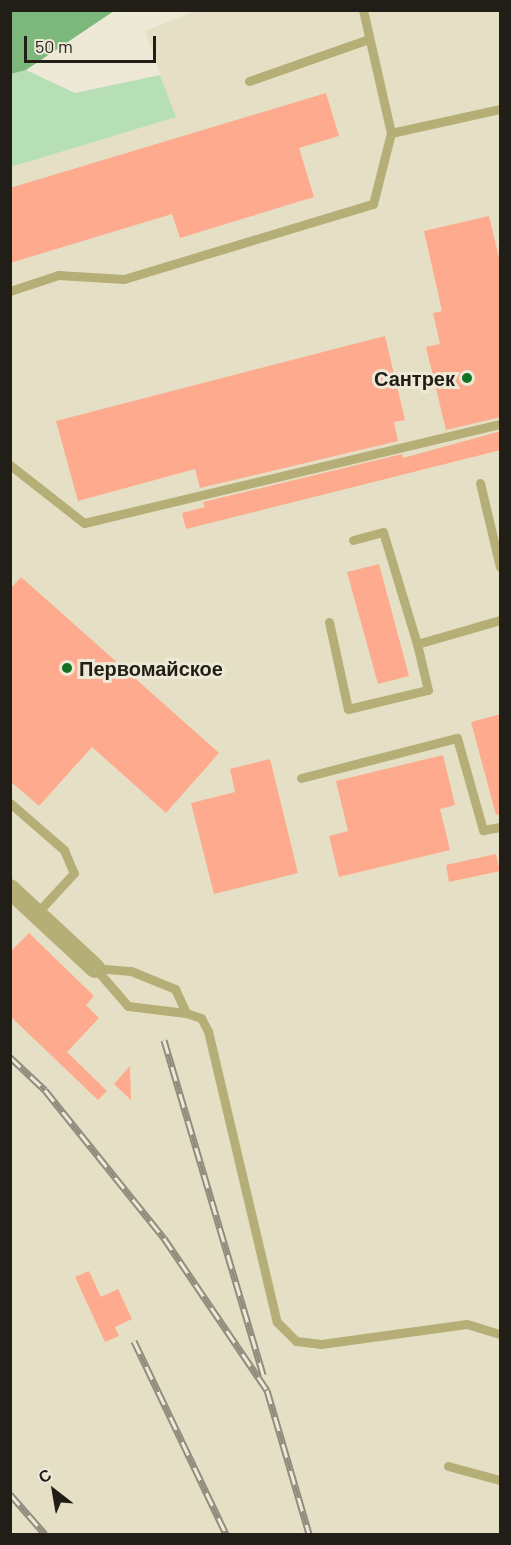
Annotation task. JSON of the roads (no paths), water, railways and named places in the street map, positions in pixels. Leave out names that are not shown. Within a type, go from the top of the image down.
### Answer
[{"type":"street","points":[[10,889],[95,968]]},
{"type":"lane","points":[[10,291],[58,275],[124,279],[373,204],[391,133],[363,10]]},
{"type":"lane","points":[[249,81],[369,39]]},
{"type":"lane","points":[[391,133],[501,109]]},
{"type":"lane","points":[[10,465],[84,522],[501,424]]},
{"type":"lane","points":[[480,483],[501,567]]},
{"type":"lane","points":[[329,622],[348,709],[428,690],[417,644],[383,532],[353,540]]},
{"type":"lane","points":[[417,644],[501,620]]},
{"type":"lane","points":[[301,778],[457,738],[483,830],[501,827]]},
{"type":"lane","points":[[10,803],[64,850],[74,873],[36,914]]},
{"type":"lane","points":[[95,968],[131,971],[175,989],[186,1012]]},
{"type":"lane","points":[[95,968],[128,1006],[186,1012],[201,1018],[208,1031],[278,1322],[296,1341],[321,1344],[467,1324],[501,1335]]},
{"type":"lane","points":[[448,1466],[501,1480]]},
{"type":"railway","points":[[164,1040],[263,1375]]},
{"type":"railway","points":[[10,1057],[45,1090],[164,1238],[267,1390],[309,1534]]},
{"type":"railway","points":[[134,1341],[226,1534]]},
{"type":"railway","points":[[10,1494],[45,1534]]},
{"type":"place","name":"Сантрек","points":[[467,378]]},
{"type":"place","name":"Первомайское","points":[[67,668]]}]
